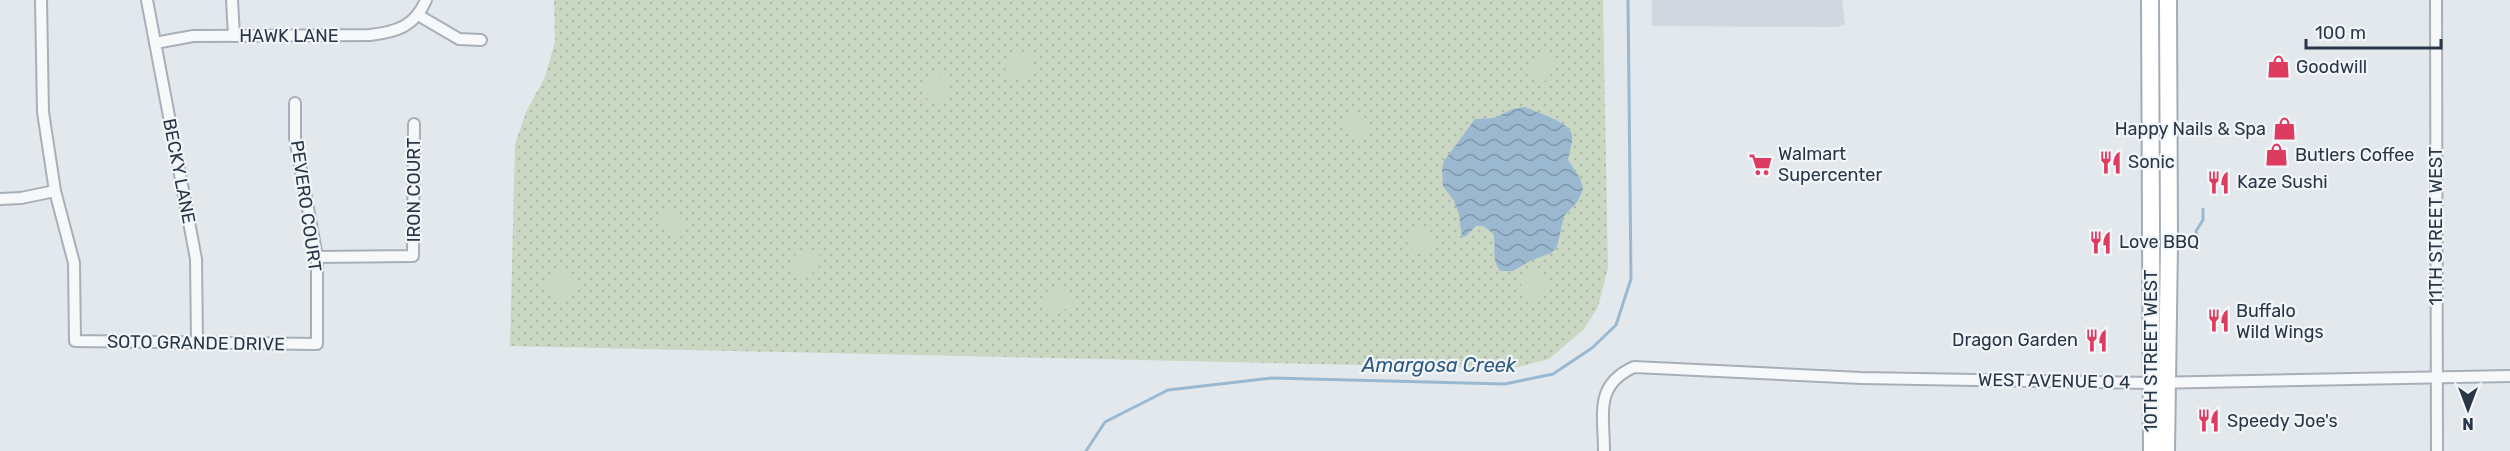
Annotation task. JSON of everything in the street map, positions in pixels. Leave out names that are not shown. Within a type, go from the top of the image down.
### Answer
[{"type":"main road","name":"10TH STREET WEST","points":[[2150,0],[2159,383],[2166,451]]},
{"type":"main road","name":"10TH STREET WEST","points":[[2152,451],[2159,383],[2168,212],[2168,0]]},
{"type":"main road","points":[[2151,109],[2159,118],[2160,202],[2168,212]]},
{"type":"street","points":[[0,199],[21,198],[55,191],[43,112],[41,0]]},
{"type":"street","name":"BECKY LANE","points":[[147,0],[196,259],[197,343]]},
{"type":"street","points":[[232,0],[234,36]]},
{"type":"street","points":[[426,0],[418,15],[459,39],[481,40]]},
{"type":"street","name":"11TH STREET WEST","points":[[2436,0],[2437,451]]},
{"type":"street","name":"HAWK LANE","points":[[155,43],[193,36],[370,35],[394,32],[410,24],[418,15]]},
{"type":"street","name":"PEVERO COURT","points":[[295,104],[295,138],[317,257],[317,344]]},
{"type":"street","name":"IRON COURT","points":[[317,257],[413,256],[414,124]]},
{"type":"street","name":"SOTO GRANDE DRIVE","points":[[55,191],[74,263],[75,341],[317,344]]},
{"type":"street","name":"WEST AVENUE O 4","points":[[1604,451],[1603,407],[1606,392],[1613,379],[1634,367],[1861,378],[2159,383],[2510,376]]},
{"type":"shaded area","points":[[1652,0],[1842,0],[1845,24],[1838,27],[1652,26]]},
{"type":"green space","points":[[554,0],[1603,0],[1608,268],[1598,307],[1584,329],[1549,359],[1518,367],[1498,368],[510,346],[515,144],[527,110],[545,77],[555,42]]},
{"type":"green space","points":[[1019,51],[1029,55],[1033,65],[1029,75],[1019,79],[1009,75],[1005,65],[1009,55]]},
{"type":"green space","points":[[1543,55],[1554,59],[1554,71],[1545,81],[1532,80],[1528,77],[1527,69],[1533,61]]},
{"type":"green space","points":[[936,74],[946,78],[950,88],[946,98],[936,102],[926,98],[922,88],[926,78]]},
{"type":"green space","points":[[1353,112],[1360,113],[1367,120],[1370,131],[1364,138],[1353,136],[1347,130],[1346,118]]},
{"type":"green space","points":[[673,211],[680,213],[687,226],[684,235],[676,238],[666,234],[660,222],[663,214]]},
{"type":"green space","points":[[1420,226],[1429,230],[1433,239],[1429,248],[1420,252],[1411,248],[1407,239],[1411,230]]},
{"type":"green space","points":[[806,249],[818,251],[821,263],[810,275],[796,277],[789,268],[794,256]]},
{"type":"green space","points":[[1535,271],[1545,275],[1549,285],[1545,295],[1535,299],[1525,295],[1521,285],[1525,275]]},
{"type":"green space","points":[[562,272],[572,276],[576,286],[572,296],[562,300],[552,296],[548,286],[552,276]]},
{"type":"green space","points":[[1056,287],[1063,288],[1071,295],[1072,304],[1067,309],[1053,310],[1045,306],[1045,293]]},
{"type":"water","points":[[1525,107],[1560,122],[1570,131],[1572,141],[1568,160],[1580,178],[1583,189],[1578,201],[1564,216],[1557,247],[1551,253],[1513,271],[1501,271],[1496,263],[1493,233],[1483,226],[1476,226],[1462,237],[1459,214],[1454,201],[1443,186],[1442,169],[1444,161],[1475,119],[1494,118],[1513,109]]},
{"type":"waterway","name":"Amargosa Creek","points":[[1086,451],[1105,422],[1168,390],[1272,378],[1505,384],[1553,374],[1592,348],[1616,325],[1631,279],[1628,0]]},
{"type":"waterway","points":[[2198,240],[2196,231],[2203,220],[2203,209]]},
{"type":"place","name":"Goodwill","points":[[2278,67]]},
{"type":"place","name":"Happy Nails & Spa","points":[[2284,129]]},
{"type":"place","name":"Butlers Coffee","points":[[2277,155]]},
{"type":"place","name":"Sonic","points":[[2110,162]]},
{"type":"place","name":"Walmart Supercenter","points":[[1760,164]]},
{"type":"place","name":"Kaze Sushi","points":[[2219,182]]},
{"type":"place","name":"Love BBQ","points":[[2101,242]]},
{"type":"place","name":"Buffalo Wild Wings","points":[[2218,321]]},
{"type":"place","name":"Dragon Garden","points":[[2096,340]]},
{"type":"place","name":"Speedy Joe's","points":[[2209,421]]}]
